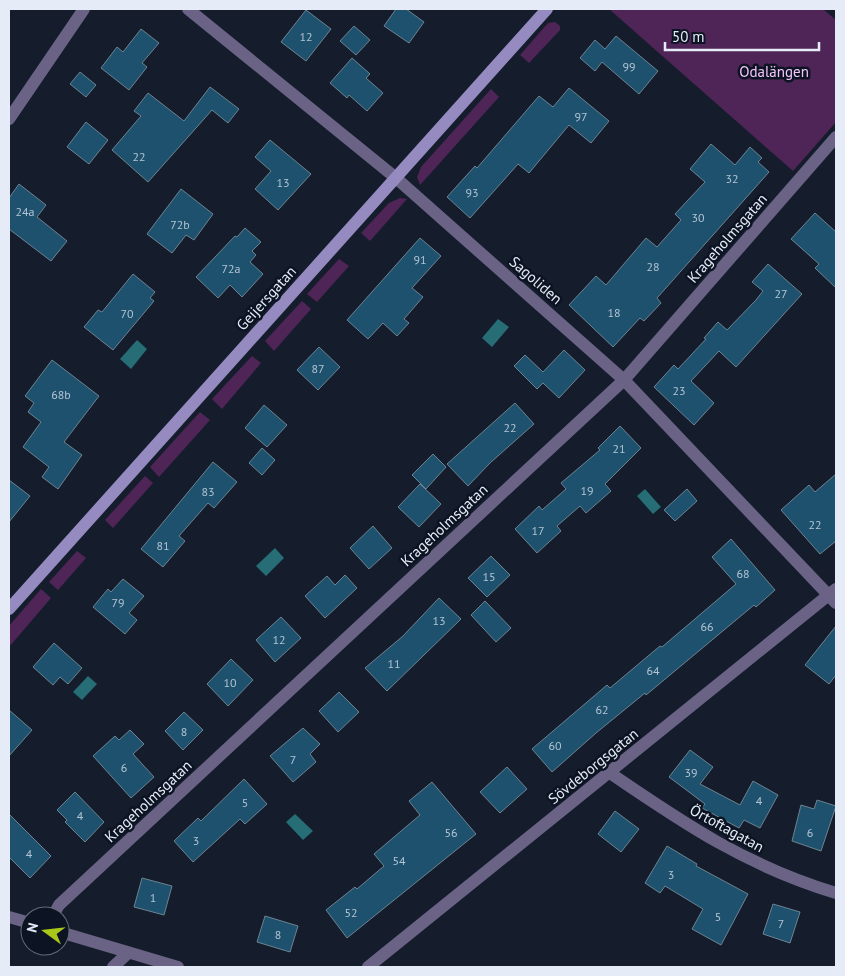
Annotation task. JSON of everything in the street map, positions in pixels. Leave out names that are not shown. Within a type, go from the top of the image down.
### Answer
[{"type":"street","points":[[9,119],[84,9]]},
{"type":"street","name":"Sagoliden","points":[[188,9],[396,178],[624,380],[833,596]]},
{"type":"street","name":"Geijersgatan","points":[[9,609],[547,9]]},
{"type":"street","name":"Krageholmsgatan","points":[[58,906],[624,380],[836,137]]},
{"type":"street","name":"Sövdeborgsgatan","points":[[368,967],[833,596]]},
{"type":"street","name":"Örtoftagatan","points":[[610,773],[693,830],[750,860],[804,883],[836,893]]},
{"type":"street","points":[[70,935],[178,967]]},
{"type":"street","points":[[113,967],[128,953]]},
{"type":"green space","name":"Odalängen","points":[[609,9],[823,9],[836,20],[836,122],[793,171]]},
{"type":"green space","points":[[555,22],[560,26],[560,30],[529,63],[520,55],[548,23]]},
{"type":"green space","points":[[491,89],[499,97],[420,185],[417,177],[421,167]]},
{"type":"green space","points":[[400,198],[407,199],[370,241],[361,233],[389,203]]},
{"type":"green space","points":[[339,259],[349,266],[317,302],[307,294]]},
{"type":"green space","points":[[302,301],[311,309],[274,351],[265,341]]},
{"type":"green space","points":[[252,356],[261,363],[222,409],[212,399]]},
{"type":"green space","points":[[200,412],[210,420],[159,477],[150,467]]},
{"type":"green space","points":[[145,476],[153,483],[113,528],[105,520]]},
{"type":"green space","points":[[77,551],[86,558],[58,590],[49,582]]},
{"type":"green space","points":[[41,589],[51,598],[9,647],[9,626]]},
{"type":"shaded area","points":[[498,319],[509,327],[492,347],[482,338]]},
{"type":"shaded area","points":[[137,340],[147,349],[131,369],[120,359]]},
{"type":"shaded area","points":[[645,489],[661,507],[653,514],[637,496]]},
{"type":"shaded area","points":[[275,548],[284,558],[266,576],[256,566]]},
{"type":"shaded area","points":[[88,676],[97,684],[82,700],[73,692]]},
{"type":"shaded area","points":[[295,814],[313,831],[303,840],[286,822]]},
{"type":"building","points":[[396,9],[406,9],[424,22],[409,43],[384,26]]},
{"type":"building","points":[[306,10],[331,29],[306,61],[281,42]]},
{"type":"building","points":[[354,26],[370,40],[356,55],[340,41]]},
{"type":"building","points":[[141,29],[159,43],[142,63],[147,67],[129,90],[101,68],[117,47],[123,52]]},
{"type":"building","points":[[616,36],[658,71],[639,94],[602,62],[595,71],[580,58],[595,40],[605,49]]},
{"type":"building","points":[[352,58],[370,74],[366,78],[383,93],[367,111],[349,95],[347,98],[330,83]]},
{"type":"building","points":[[80,72],[96,85],[86,97],[70,84]]},
{"type":"building","points":[[210,87],[239,109],[228,123],[212,110],[148,182],[112,150],[141,116],[134,111],[148,93],[184,121]]},
{"type":"building","points":[[569,88],[609,121],[591,143],[569,125],[529,173],[518,164],[470,218],[447,197],[475,166],[477,168],[539,96],[553,107]]},
{"type":"building","points":[[86,122],[108,140],[89,164],[67,147]]},
{"type":"building","points":[[270,140],[311,174],[278,210],[255,189],[271,171],[255,157]]},
{"type":"building","points":[[711,144],[735,165],[750,147],[762,158],[758,162],[769,172],[657,298],[661,303],[644,321],[640,318],[613,347],[569,305],[596,276],[606,285],[646,238],[657,247],[681,220],[675,214],[705,182],[690,169]]},
{"type":"building","points":[[19,184],[46,205],[37,217],[67,241],[51,261],[9,229],[9,198]]},
{"type":"building","points":[[181,189],[213,214],[194,240],[186,235],[172,253],[147,234]]},
{"type":"building","points":[[815,213],[836,232],[836,288],[815,268],[819,264],[791,239]]},
{"type":"building","points":[[245,228],[261,242],[252,251],[256,255],[250,262],[263,274],[242,297],[230,285],[218,298],[196,277]]},
{"type":"building","points":[[420,238],[441,256],[412,288],[423,297],[404,319],[409,323],[397,336],[383,323],[368,339],[347,320]]},
{"type":"building","points":[[768,264],[802,294],[736,367],[719,351],[691,381],[714,403],[694,425],[654,387],[674,365],[678,369],[706,339],[704,338],[718,322],[727,330],[756,300],[763,291],[752,282]]},
{"type":"building","points":[[133,274],[155,292],[150,298],[154,301],[113,350],[84,327],[98,310],[102,312]]},
{"type":"building","points":[[319,347],[340,367],[318,390],[297,370]]},
{"type":"building","points":[[564,350],[585,370],[559,398],[543,383],[537,389],[514,366],[525,355],[543,372]]},
{"type":"building","points":[[52,360],[99,396],[64,442],[82,455],[58,489],[42,477],[49,467],[23,447],[41,422],[28,412],[34,403],[25,396]]},
{"type":"building","points":[[515,403],[534,424],[490,463],[468,486],[447,464]]},
{"type":"building","points":[[264,405],[287,425],[267,447],[245,428]]},
{"type":"building","points":[[620,426],[641,448],[605,484],[611,491],[586,513],[580,506],[557,526],[561,531],[537,553],[515,529],[539,506],[542,510],[566,489],[561,483],[600,450],[598,448]]},
{"type":"building","points":[[262,448],[275,460],[262,475],[249,463]]},
{"type":"building","points":[[433,454],[446,467],[426,489],[412,475]]},
{"type":"building","points":[[213,462],[237,482],[214,508],[208,503],[179,536],[185,541],[163,567],[141,549]]},
{"type":"building","points":[[836,474],[836,541],[820,554],[781,510],[809,485],[815,492]]},
{"type":"building","points":[[9,480],[30,496],[9,522]]},
{"type":"building","points":[[420,484],[441,504],[419,527],[398,507]]},
{"type":"building","points":[[687,489],[697,501],[675,521],[664,510]]},
{"type":"building","points":[[373,526],[392,548],[369,569],[350,548]]},
{"type":"building","points":[[731,539],[775,590],[756,607],[754,605],[646,695],[645,693],[552,772],[532,749],[607,685],[610,688],[736,584],[712,557]]},
{"type":"building","points":[[491,556],[510,575],[487,597],[468,578]]},
{"type":"building","points":[[345,575],[357,588],[325,618],[305,596],[327,576],[335,585]]},
{"type":"building","points":[[123,579],[144,596],[129,613],[137,620],[125,634],[93,607],[108,589],[111,592]]},
{"type":"building","points":[[439,598],[461,619],[387,691],[365,668],[403,636]]},
{"type":"building","points":[[485,601],[511,628],[496,642],[471,615]]},
{"type":"building","points":[[281,617],[301,638],[275,662],[256,640]]},
{"type":"building","points":[[836,626],[836,675],[829,684],[805,665]]},
{"type":"building","points":[[54,643],[82,668],[68,684],[60,677],[53,685],[33,667]]},
{"type":"building","points":[[231,659],[253,680],[228,706],[207,684]]},
{"type":"building","points":[[339,692],[359,712],[338,732],[319,711]]},
{"type":"building","points":[[9,710],[32,730],[9,756]]},
{"type":"building","points":[[184,712],[203,730],[183,750],[165,731]]},
{"type":"building","points":[[303,728],[320,744],[310,754],[316,762],[293,782],[270,756]]},
{"type":"building","points":[[130,730],[144,744],[133,754],[154,777],[131,798],[93,756],[115,736],[119,740]]},
{"type":"building","points":[[690,750],[713,767],[700,784],[740,805],[753,781],[778,795],[760,828],[744,820],[739,828],[702,808],[705,804],[669,777]]},
{"type":"building","points":[[507,767],[527,789],[500,813],[480,792]]},
{"type":"building","points":[[244,779],[267,804],[245,824],[240,819],[193,862],[174,841],[198,818],[201,821]]},
{"type":"building","points":[[432,782],[476,834],[347,938],[326,910],[355,887],[357,889],[384,866],[374,854],[420,815],[409,801]]},
{"type":"building","points":[[75,792],[104,822],[85,842],[65,822],[67,820],[57,810]]},
{"type":"building","points":[[817,800],[836,806],[821,851],[792,841],[801,805],[814,809]]},
{"type":"building","points":[[615,811],[639,829],[621,852],[598,834]]},
{"type":"building","points":[[9,814],[51,856],[30,878],[9,857]]},
{"type":"building","points":[[667,846],[697,864],[696,866],[748,894],[721,945],[692,929],[703,909],[665,886],[660,893],[645,883]]},
{"type":"building","points":[[142,878],[172,886],[164,915],[134,907]]},
{"type":"building","points":[[773,904],[800,912],[790,943],[763,934]]},
{"type":"building","points":[[265,916],[298,926],[290,952],[257,942]]}]
